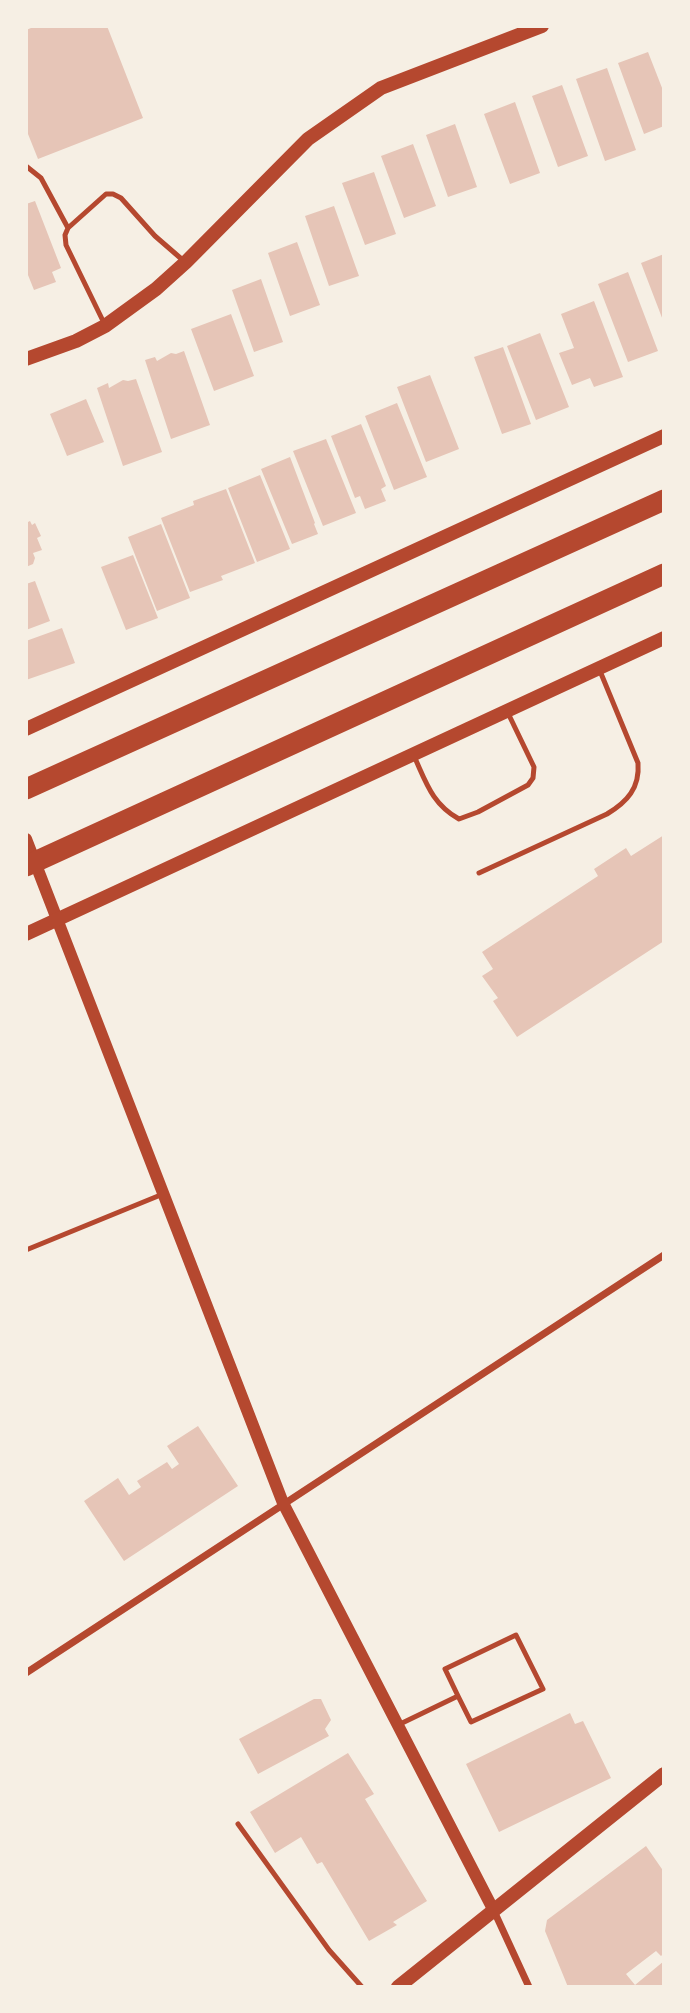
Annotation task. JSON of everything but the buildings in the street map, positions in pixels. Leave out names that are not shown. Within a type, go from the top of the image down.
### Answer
[{"type":"highway","points":[[26,789],[664,500]]},
{"type":"highway","points":[[26,866],[664,574]]},
{"type":"main road","points":[[26,359],[76,341],[105,326],[156,289],[309,139],[381,88],[542,26]]},
{"type":"main road","points":[[26,729],[664,436]]},
{"type":"main road","points":[[26,934],[664,638]]},
{"type":"main road","points":[[398,1987],[664,1774]]},
{"type":"street","points":[[26,839],[283,1503],[494,1911],[529,1987]]},
{"type":"street","points":[[26,1673],[664,1255]]},
{"type":"lane","points":[[26,166],[41,178],[68,228]]},
{"type":"lane","points":[[105,326],[66,245],[65,235],[68,228],[106,194],[121,198],[155,236],[186,262]]},
{"type":"lane","points":[[479,873],[607,814],[620,806],[636,786],[639,775],[635,755],[599,668]]},
{"type":"lane","points":[[413,754],[432,796],[444,811],[458,818],[478,811],[528,785],[533,778],[534,768],[507,711]]},
{"type":"lane","points":[[26,1250],[164,1194]]},
{"type":"lane","points":[[516,1635],[543,1689],[471,1722],[458,1696],[445,1669],[516,1635]]},
{"type":"lane","points":[[398,1725],[458,1696]]},
{"type":"lane","points":[[238,1824],[329,1950],[362,1987]]}]
